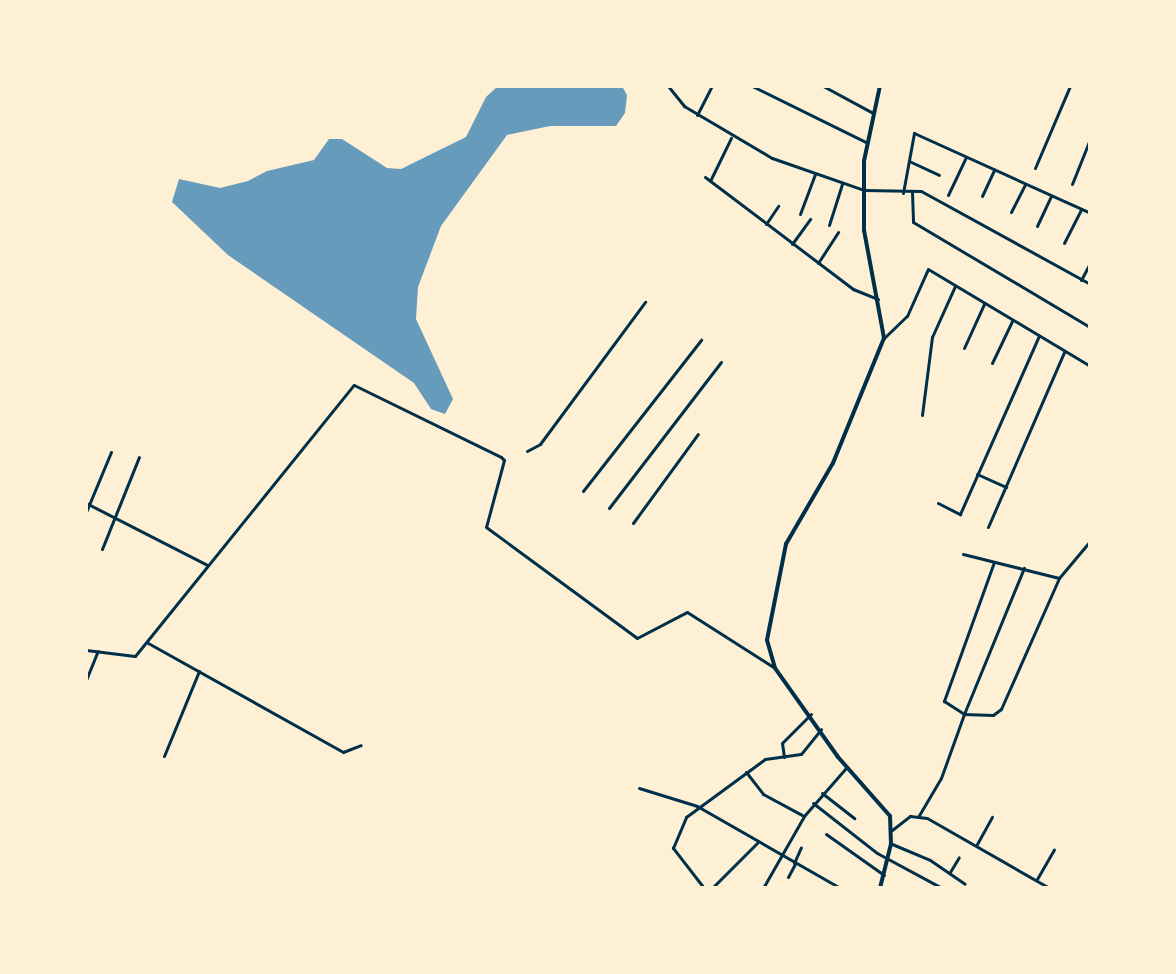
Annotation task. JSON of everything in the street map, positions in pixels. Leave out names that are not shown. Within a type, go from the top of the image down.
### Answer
[{"type":"main road","points":[[880,86],[871,112],[866,142],[864,190],[867,262],[878,299],[884,338],[833,463],[786,544],[768,621],[769,656],[775,668],[811,714],[846,768],[881,803],[892,830],[889,857],[880,888]]},
{"type":"street","points":[[668,86],[697,115],[732,137],[842,184],[864,190],[921,191],[967,213],[1090,284]]},
{"type":"street","points":[[697,115],[712,86]]},
{"type":"street","points":[[752,86],[866,142]]},
{"type":"street","points":[[823,86],[871,112]]},
{"type":"street","points":[[1035,168],[1070,86]]},
{"type":"street","points":[[903,193],[914,133],[1090,213]]},
{"type":"street","points":[[710,181],[732,137]]},
{"type":"street","points":[[1072,184],[1090,139]]},
{"type":"street","points":[[948,195],[966,157]]},
{"type":"street","points":[[909,161],[939,175]]},
{"type":"street","points":[[982,196],[994,170]]},
{"type":"street","points":[[800,214],[815,174]]},
{"type":"street","points":[[705,177],[853,289],[878,299]]},
{"type":"street","points":[[829,225],[842,184]]},
{"type":"street","points":[[1011,212],[1025,184]]},
{"type":"street","points":[[912,192],[913,222],[1090,327]]},
{"type":"street","points":[[1037,226],[1051,196]]},
{"type":"street","points":[[766,224],[778,206]]},
{"type":"street","points":[[1064,243],[1081,209]]},
{"type":"street","points":[[792,244],[810,219]]},
{"type":"street","points":[[818,263],[838,232]]},
{"type":"street","points":[[1081,280],[1090,263]]},
{"type":"street","points":[[884,338],[907,316],[928,269],[1090,366]]},
{"type":"street","points":[[922,415],[932,337],[955,286]]},
{"type":"street","points":[[527,451],[540,444],[645,302]]},
{"type":"street","points":[[964,348],[984,304]]},
{"type":"street","points":[[992,363],[1012,321]]},
{"type":"street","points":[[938,503],[960,514],[1039,336]]},
{"type":"street","points":[[583,491],[701,340]]},
{"type":"street","points":[[988,527],[1064,352]]},
{"type":"street","points":[[609,508],[721,362]]},
{"type":"street","points":[[86,650],[135,656],[354,385],[501,457],[504,460],[486,527],[637,638],[687,612],[775,668]]},
{"type":"street","points":[[633,523],[698,434]]},
{"type":"street","points":[[86,512],[111,452]]},
{"type":"street","points":[[102,549],[139,457]]},
{"type":"street","points":[[977,474],[1006,487]]},
{"type":"street","points":[[88,504],[116,514],[208,566]]},
{"type":"street","points":[[994,562],[944,701],[964,714],[993,715],[1001,709],[1059,578],[1090,541]]},
{"type":"street","points":[[963,554],[1059,578]]},
{"type":"street","points":[[892,830],[918,817],[941,778],[1024,568]]},
{"type":"street","points":[[148,643],[343,752],[361,745]]},
{"type":"street","points":[[86,680],[98,651]]},
{"type":"street","points":[[164,756],[199,671]]},
{"type":"street","points":[[784,757],[782,743],[811,714]]},
{"type":"street","points":[[704,888],[673,848],[686,817],[765,759],[801,754],[821,729]]},
{"type":"street","points":[[764,888],[804,816],[846,768]]},
{"type":"street","points":[[746,772],[763,794],[804,816]]},
{"type":"street","points":[[639,788],[697,806],[840,888]]},
{"type":"street","points":[[822,793],[854,818]]},
{"type":"street","points":[[813,803],[889,857],[942,888]]},
{"type":"street","points":[[918,817],[950,827],[1049,888]]},
{"type":"street","points":[[977,844],[992,817]]},
{"type":"street","points":[[826,834],[884,875]]},
{"type":"street","points":[[712,888],[739,859],[750,856],[757,843]]},
{"type":"street","points":[[891,844],[950,872],[965,884]]},
{"type":"street","points":[[788,877],[801,847]]},
{"type":"street","points":[[1037,879],[1054,850]]},
{"type":"street","points":[[950,872],[959,857]]},
{"type":"water","points":[[498,86],[623,88],[627,95],[625,113],[616,126],[550,126],[507,135],[441,226],[418,287],[416,319],[453,399],[445,414],[431,409],[414,383],[228,255],[172,202],[179,179],[220,188],[248,181],[267,171],[314,160],[329,139],[342,139],[387,168],[401,169],[466,137],[486,97]]}]
